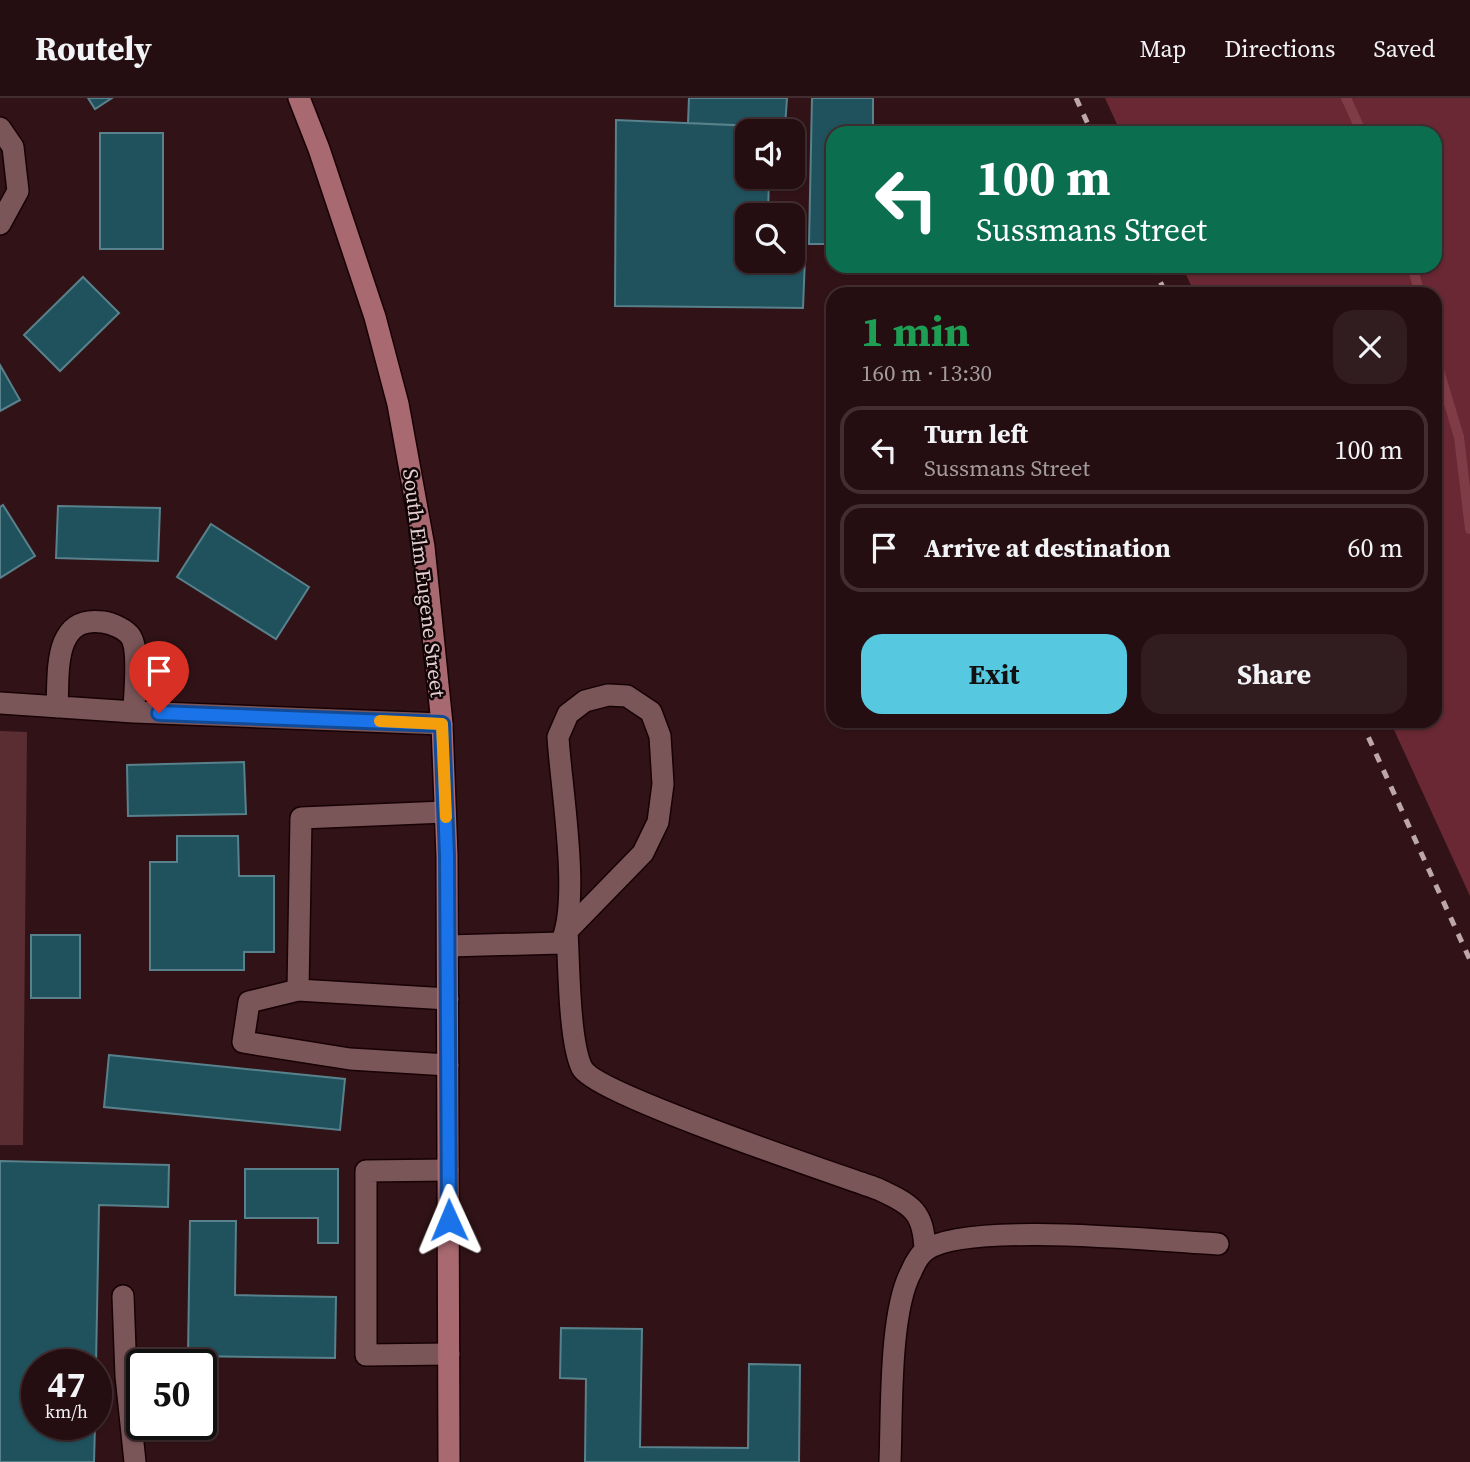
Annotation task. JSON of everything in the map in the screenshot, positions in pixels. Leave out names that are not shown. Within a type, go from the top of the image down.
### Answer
[{"type":"main road","name":"South Elm Eugene Street","points":[[299,98],[349,236],[398,404],[424,547],[442,724],[445,812],[449,1462]]},
{"type":"street","points":[[0,128],[13,147],[18,191],[0,224]]},
{"type":"street","points":[[57,707],[61,647],[71,629],[84,623],[102,621],[117,626],[130,635],[135,652],[134,712]]},
{"type":"street","points":[[447,946],[561,943],[571,903],[558,737],[568,714],[585,701],[607,695],[627,696],[651,712],[660,736],[663,784],[657,822],[643,853],[566,931],[576,1052],[584,1072],[631,1099],[907,1202],[918,1214],[924,1231],[925,1251]]},
{"type":"street","points":[[0,703],[134,712],[442,724]]},
{"type":"street","points":[[298,990],[301,818],[445,812]]},
{"type":"street","points":[[447,999],[298,990],[249,1002],[243,1042],[350,1059],[448,1065]]},
{"type":"street","points":[[448,1170],[366,1171],[366,1355],[449,1354]]},
{"type":"street","points":[[890,1462],[897,1316],[910,1273],[925,1251],[946,1242],[991,1235],[1060,1235],[1218,1244]]},
{"type":"street","points":[[123,1296],[126,1376],[135,1462]]},
{"type":"shaded area","points":[[1105,98],[1470,98],[1470,896],[1393,728],[1442,728],[1442,287],[1192,287],[1185,273],[1442,273],[1442,126],[1118,126]]},
{"type":"shaded area","points":[[0,731],[27,732],[23,1145],[0,1145]]},
{"type":"building","points":[[88,98],[112,98],[95,109]]},
{"type":"building","points":[[689,98],[787,98],[786,119],[735,119],[735,125],[688,123]]},
{"type":"building","points":[[812,98],[873,98],[873,126],[826,126],[826,244],[809,244]]},
{"type":"building","points":[[616,120],[735,125],[735,189],[769,189],[768,203],[735,203],[735,273],[804,273],[803,308],[615,306]]},
{"type":"building","points":[[100,133],[163,133],[163,249],[100,249]]},
{"type":"building","points":[[83,277],[119,313],[60,371],[24,335]]},
{"type":"building","points":[[0,365],[20,400],[0,411]]},
{"type":"building","points":[[3,505],[35,556],[0,578],[0,507]]},
{"type":"building","points":[[58,506],[160,508],[158,561],[56,558]]},
{"type":"building","points":[[211,524],[309,587],[276,639],[177,577]]},
{"type":"building","points":[[244,762],[246,814],[128,816],[127,765]]},
{"type":"building","points":[[177,836],[238,836],[239,876],[274,876],[274,952],[244,952],[244,970],[150,970],[150,862],[177,862]]},
{"type":"building","points":[[31,935],[80,935],[80,998],[31,998]]},
{"type":"building","points":[[109,1055],[345,1079],[340,1130],[104,1107]]},
{"type":"building","points":[[0,1161],[169,1165],[168,1207],[99,1205],[96,1349],[21,1349],[21,1440],[95,1440],[94,1462],[0,1462]]},
{"type":"building","points":[[245,1169],[338,1169],[338,1243],[318,1243],[318,1218],[245,1218]]},
{"type":"building","points":[[190,1221],[236,1221],[235,1295],[336,1297],[335,1358],[217,1356],[217,1349],[188,1349]]},
{"type":"building","points":[[561,1328],[642,1329],[640,1447],[748,1448],[749,1364],[800,1365],[799,1462],[585,1462],[586,1379],[560,1378]]},
{"type":"waterway","points":[[1346,98],[1359,126]]},
{"type":"waterway","points":[[1414,273],[1418,287]]},
{"type":"waterway","points":[[1442,380],[1459,437],[1470,529]]},
{"type":"railway","points":[[1076,98],[1089,126]]},
{"type":"railway","points":[[1156,273],[1163,287]]},
{"type":"railway","points":[[1364,728],[1470,960]]},
{"type":"slow traffic","points":[[380,721],[442,724],[446,817]]},
{"type":"route","points":[[159,713],[442,724],[447,856],[449,1220]]}]
